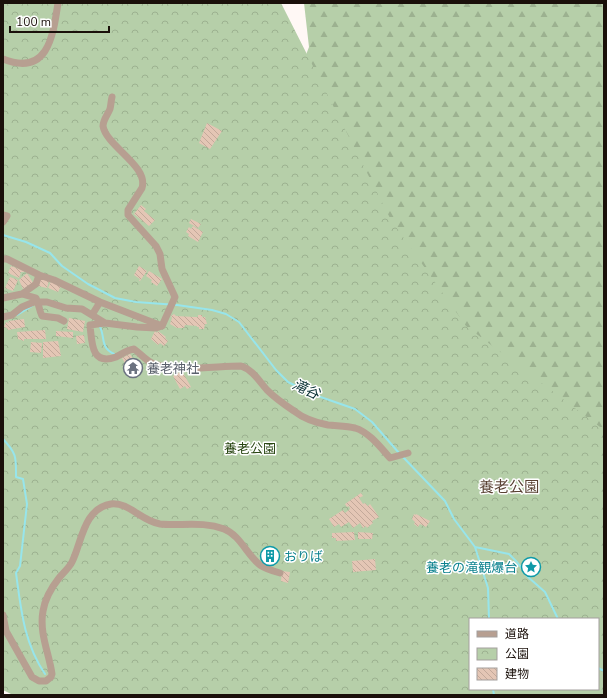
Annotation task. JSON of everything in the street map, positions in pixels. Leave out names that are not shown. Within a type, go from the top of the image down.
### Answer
[{"type":"street","points":[[3,59],[25,64],[36,61],[46,50],[54,32],[58,3]]},
{"type":"street","points":[[112,97],[110,109],[103,125],[104,128],[110,139],[138,170],[142,177],[143,184],[128,210],[128,215],[156,246],[160,254],[162,269],[175,297],[169,314],[162,326],[156,328],[105,323],[90,325],[93,348],[98,356],[102,359],[110,359],[130,350],[134,350],[145,359],[155,364],[168,366],[186,368],[241,366],[252,372],[268,391],[295,412],[311,420],[326,424],[356,428],[373,440],[390,458],[408,452]]},
{"type":"street","points":[[3,215],[7,216],[3,222]]},
{"type":"street","points":[[3,259],[7,259],[100,302],[162,326]]},
{"type":"street","points":[[3,298],[22,294],[36,284],[39,275]]},
{"type":"street","points":[[34,286],[42,316],[58,318],[64,321]]},
{"type":"street","points":[[22,294],[38,303]]},
{"type":"street","points":[[3,317],[12,315],[22,307],[34,302],[47,302],[66,308],[82,309],[105,323]]},
{"type":"street","points":[[92,315],[100,302]]},
{"type":"street","points":[[3,615],[6,631],[28,670],[35,679],[46,681],[52,674],[42,627],[43,610],[48,595],[57,580],[72,562],[84,527],[91,517],[109,504],[121,504],[145,519],[153,522],[197,524],[224,529],[236,538],[260,564],[280,573]]},
{"type":"green space","name":"養老公園","points":[[3,3],[281,3],[391,220],[466,326],[604,430],[604,695],[13,695],[3,690]]},
{"type":"green space","points":[[304,3],[604,3],[604,638],[599,618],[597,618],[273,140],[309,47]]},
{"type":"building","points":[[207,123],[222,131],[210,149],[199,143]]},
{"type":"building","points":[[141,205],[146,209],[144,211],[155,220],[149,226],[134,214]]},
{"type":"building","points":[[191,219],[201,224],[198,228],[189,223]]},
{"type":"building","points":[[193,226],[203,232],[198,242],[188,236],[189,234],[186,232],[189,227],[191,229]]},
{"type":"building","points":[[11,266],[24,271],[21,272],[19,278],[8,273]]},
{"type":"building","points":[[139,266],[147,271],[140,281],[140,279],[134,275]]},
{"type":"building","points":[[149,271],[162,279],[157,286],[146,276]]},
{"type":"building","points":[[27,273],[33,283],[23,289],[19,280]]},
{"type":"building","points":[[10,277],[18,280],[13,291],[5,288]]},
{"type":"building","points":[[41,278],[49,281],[47,288],[38,286]]},
{"type":"building","points":[[51,281],[61,286],[58,292],[48,288]]},
{"type":"building","points":[[174,314],[176,316],[195,317],[202,315],[202,317],[205,317],[207,324],[205,324],[204,329],[199,329],[197,326],[185,325],[184,328],[177,328],[170,324],[172,318],[171,316]]},
{"type":"building","points":[[69,318],[85,321],[83,332],[67,329]]},
{"type":"building","points":[[24,319],[25,327],[8,330],[4,327],[6,322],[9,323],[8,321]]},
{"type":"building","points":[[45,330],[46,339],[24,339],[24,341],[18,339],[17,332]]},
{"type":"building","points":[[56,331],[73,332],[73,338],[56,336]]},
{"type":"building","points":[[155,331],[157,333],[158,331],[166,337],[165,338],[168,341],[164,346],[160,343],[158,345],[151,339]]},
{"type":"building","points":[[84,335],[85,343],[77,344],[76,336]]},
{"type":"building","points":[[58,341],[61,356],[43,358],[43,342]]},
{"type":"building","points":[[31,342],[42,343],[41,353],[30,352]]},
{"type":"building","points":[[130,354],[134,360],[131,361],[139,370],[133,374],[128,363],[126,365],[122,358]]},
{"type":"building","points":[[182,371],[191,387],[187,389],[185,386],[180,389],[173,376]]},
{"type":"building","points":[[361,493],[363,496],[359,498],[363,504],[365,503],[368,506],[370,504],[379,517],[372,521],[373,523],[367,528],[366,526],[363,528],[360,523],[353,528],[349,522],[341,527],[339,524],[334,527],[329,519],[343,510],[345,513],[350,509],[349,506],[347,507],[345,504]]},
{"type":"building","points":[[414,514],[430,521],[426,527],[420,524],[418,527],[414,524],[415,522],[412,519]]},
{"type":"building","points":[[354,532],[355,540],[336,541],[336,538],[332,538],[332,533]]},
{"type":"building","points":[[358,532],[373,533],[372,539],[358,539]]},
{"type":"building","name":"おりば","points":[[270,548],[274,559],[271,560],[266,551]]},
{"type":"building","points":[[375,559],[376,570],[353,572],[352,561]]},
{"type":"building","points":[[282,571],[290,572],[288,583],[281,581]]},
{"type":"waterway","name":"滝谷","points":[[3,235],[26,242],[50,253],[62,266],[88,284],[115,298],[136,302],[177,305],[212,310],[226,314],[239,322],[276,370],[288,382],[312,394],[355,409],[372,422],[399,453]]},
{"type":"waterway","points":[[17,315],[32,306]]},
{"type":"waterway","points":[[99,325],[106,348],[114,354]]},
{"type":"waterway","points":[[3,439],[11,448],[15,456],[16,477],[23,479],[27,504],[20,566],[16,573],[24,626],[32,650],[45,674]]},
{"type":"waterway","name":"滝谷","points":[[402,456],[445,501],[454,519],[475,547],[509,554],[528,577],[545,592],[558,618]]},
{"type":"waterway","points":[[475,547],[488,588],[489,618]]},
{"type":"waterway","name":"滝谷","points":[[599,668],[604,671]]},
{"type":"waterway","points":[[493,690],[494,695]]},
{"type":"place","name":"養老神社","points":[[133,368]]},
{"type":"place","name":"おりば","points":[[270,556]]},
{"type":"place","name":"養老の滝観爆台","points":[[531,567]]},
{"type":"district","name":"養老公園","points":[[509,487]]}]
